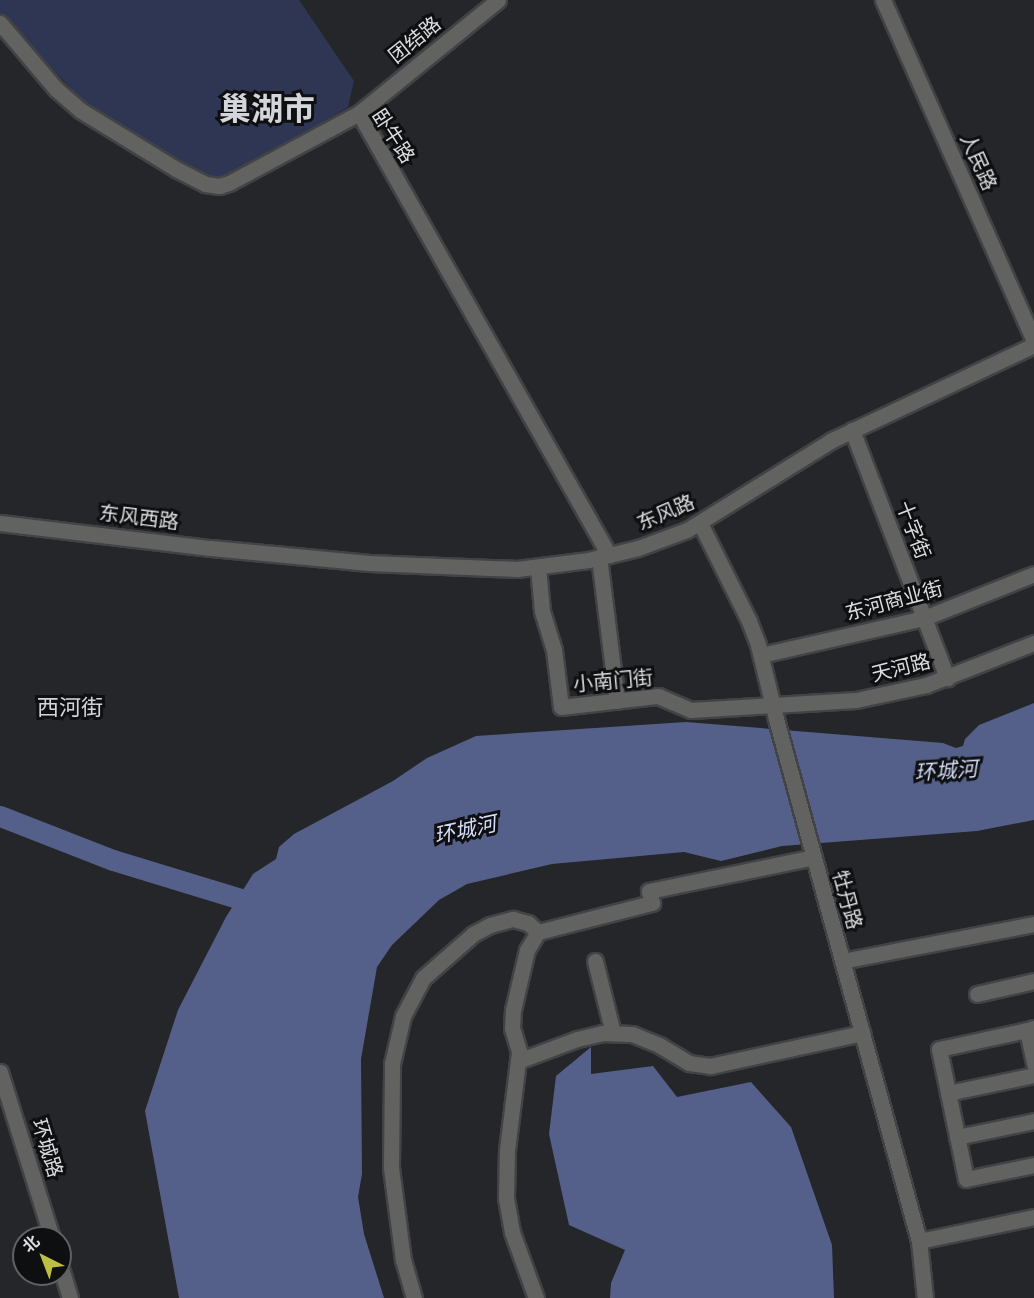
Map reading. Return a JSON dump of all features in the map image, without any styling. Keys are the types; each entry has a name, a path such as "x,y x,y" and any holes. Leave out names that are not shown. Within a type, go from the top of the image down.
{"street":[{"name":"团结路","path":"359,113 498,0"},
{"name":"人民路","path":"884,0 1034,343"},
{"name":"卧牛路","path":"0,22 56,88 80,110 176,169 210,185 219,186 235,180 359,113 604,556"},
{"name":"东风路","path":"273,554 444,567 538,567 604,556 661,540 700,523 790,465 852,430 1034,343"},
{"name":"十字街","path":"852,430 947,678"},
{"name":"东风西路","path":"0,523 273,554"},
{"name":"牡丹路","path":"700,523 749,621 761,654 813,857 919,1241 925,1298"},
{"path":"604,556 617,701"},
{"name":"小南门街","path":"538,567 542,611 554,650 561,707 662,696 692,710 772,704"},
{"name":"东河商业街","path":"761,654 924,618 1034,574"},
{"name":"天河路","path":"772,704 856,700 912,689 947,678 1034,643"},
{"path":"536,1298 512,1232 506,1197 507,1150 519,1051 512,1028 513,1010 527,950 538,932 652,903 649,891 813,857"},
{"path":"414,1298 403,1260 391,1167 392,1065 403,1016 423,978 473,934 490,925 513,919 528,923 538,932"},
{"path":"842,961 1034,924"},
{"path":"595,961 613,1033"},
{"path":"977,994 1034,981"},
{"path":"1034,1064 1030,1029 939,1049 966,1179 1034,1165"},
{"path":"518,1061 577,1039 613,1033 642,1037 689,1063 710,1066 862,1033"},
{"name":"环城路","path":"0,1072 48,1226"},
{"path":"948,1093 1034,1075"},
{"path":"957,1137 1034,1121"},
{"path":"919,1241 1034,1217"}],"shaded area":[{"path":"0,0 299,0 354,81 348,107 240,172 224,177 210,176 84,102 0,14"}],"water":[{"name":"环城河","path":"1034,703 1034,820 977,831 782,846 721,861 684,852 552,864 467,884 439,900 392,945 377,967 361,1059 362,1174 358,1197 364,1234 384,1298 179,1298 145,1111 178,1010 226,917 253,874 276,859 279,847 294,834 393,781 427,758 476,736 686,722 943,743 956,748 963,746 965,739 979,725"},
{"path":"591,1047 591,1074 653,1066 677,1097 751,1082 791,1127 832,1245 834,1298 610,1298 611,1283 625,1250 569,1225 549,1134 556,1076"}],"waterway":[{"path":"0,816 113,860 263,906"}],"district":[{"name":"巢湖市","path":"267,109"},
{"name":"西河街","path":"70,708"}]}
